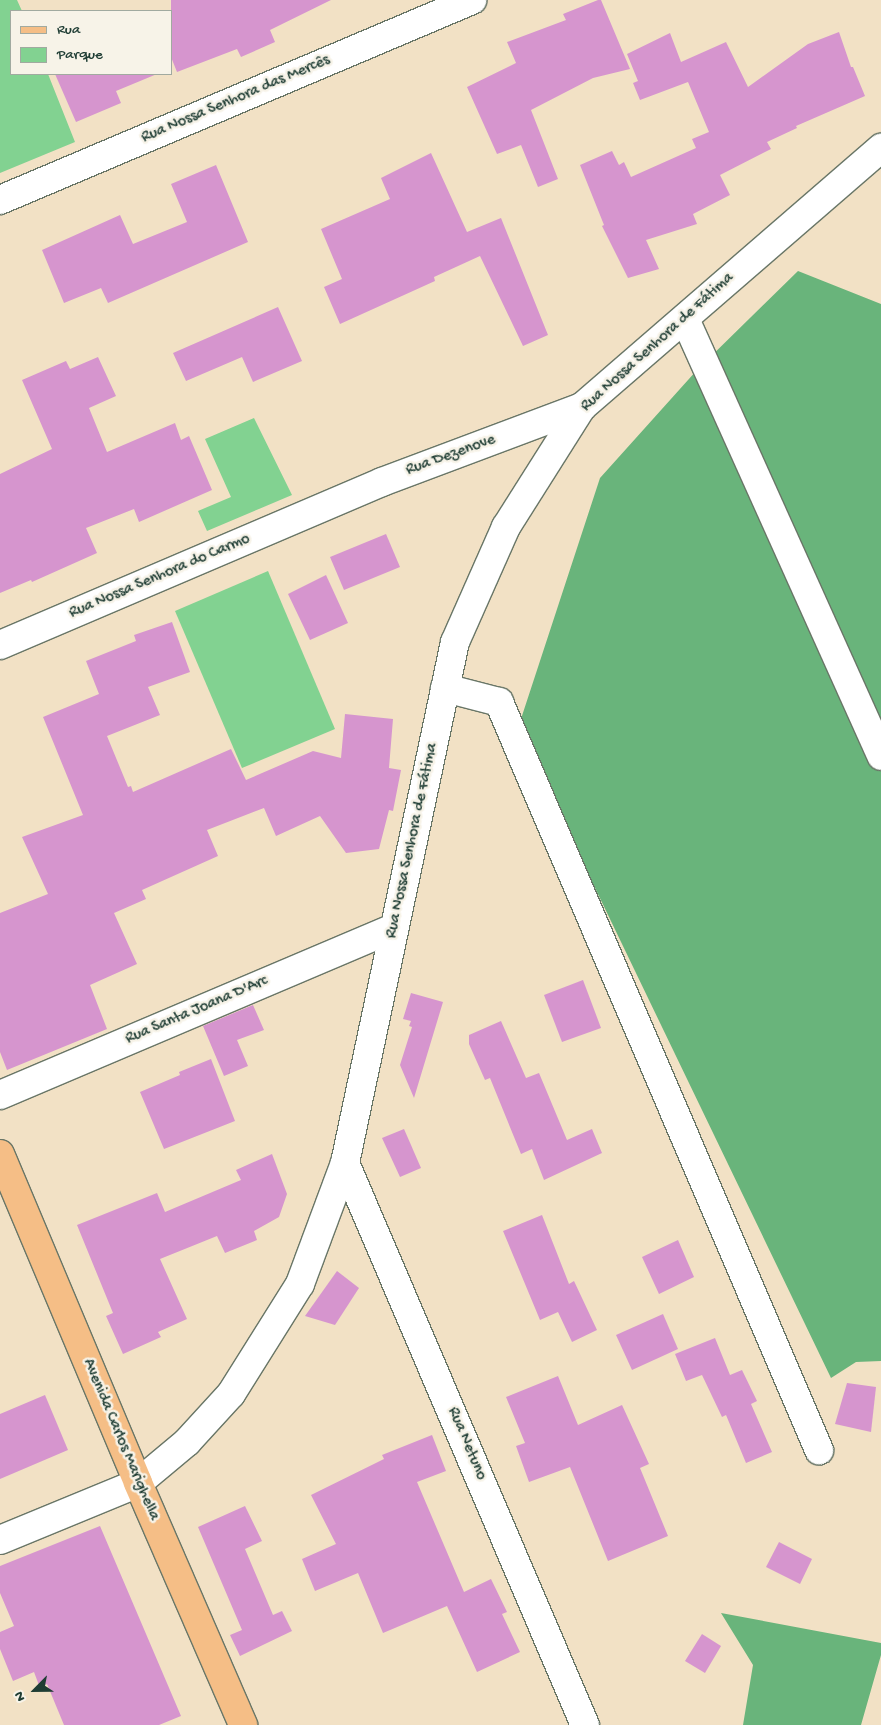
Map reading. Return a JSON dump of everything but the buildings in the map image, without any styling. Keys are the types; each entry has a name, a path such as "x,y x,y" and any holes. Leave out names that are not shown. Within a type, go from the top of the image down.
{"main road":[{"name":"Avenida Carlos Marighella","path":"0,1154 138,1483 243,1725"}],"street":[{"name":"Rua Nossa Senhora das Mercês","path":"0,200 472,0"},
{"name":"Rua Nossa Senhora de Fátima","path":"0,1540 138,1483 187,1442 230,1394 300,1284 345,1163 455,642 506,527 582,407 881,148"},
{"path":"684,319 881,756"},
{"name":"Rua Dezenove","path":"321,509 382,482 582,407"},
{"name":"Rua Nossa Senhora do Carmo","path":"0,645 321,509"},
{"path":"445,688 500,702 819,1450"},
{"name":"Rua Santa Joana D'Arc","path":"0,1094 394,928"},
{"name":"Rua Netuno","path":"345,1163 585,1725"}],"green space":[{"path":"0,0 17,0 22,10 10,10 10,75 48,75 75,142 0,173"},
{"path":"798,271 881,304 881,1361 856,1362 831,1378 518,728 600,478 697,370"},
{"path":"254,418 292,495 207,531 198,511 231,497 205,439"},
{"path":"268,571 335,729 242,768 175,611"},
{"path":"721,1613 881,1643 881,1655 861,1725 743,1725 753,1665"}]}
